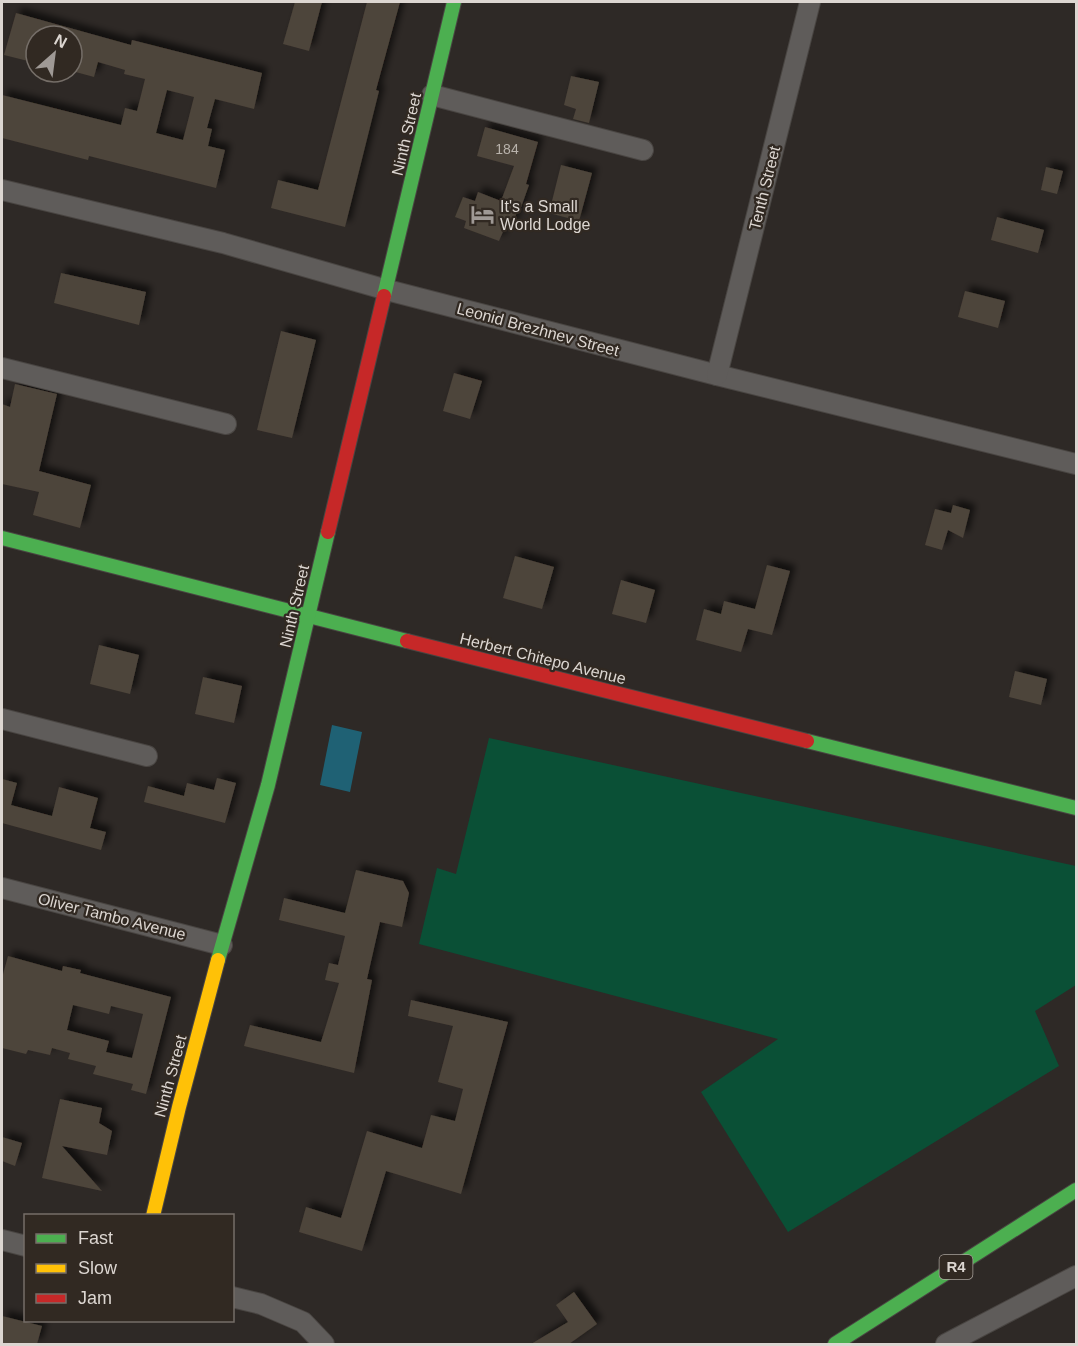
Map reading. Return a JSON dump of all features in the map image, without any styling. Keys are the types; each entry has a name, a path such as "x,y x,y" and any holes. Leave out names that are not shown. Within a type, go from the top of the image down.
{"main road":[{"name":"Ninth Street","path":"153,1214 222,945 268,785 454,2"},
{"name":"Herbert Chitepo Avenue","path":"2,538 1077,808"},
{"name":"R4","path":"835,1344 1077,1190"}],"street":[{"name":"Tenth Street","path":"717,375 810,2"},
{"path":"432,95 643,150"},
{"name":"Leonid Brezhnev Street","path":"2,190 223,243 387,290 1077,464"},
{"path":"2,368 226,424"},
{"path":"2,719 147,756"},
{"name":"Oliver Tambo Avenue","path":"2,888 222,945"},
{"path":"2,1240 24,1246"},
{"path":"946,1344 1077,1276"},
{"path":"234,1297 261,1304 303,1322 324,1344"}],"green space":[{"path":"489,738 1076,866 1076,985 1035,1011 1059,1066 788,1232 701,1092 778,1039 419,944 437,868 456,874"}],"water":[{"path":"332,725 362,732 350,792 320,785"}],"building":[{"path":"295,2 322,2 309,51 283,44"},
{"path":"367,2 400,2 376,90 379,91 345,227 271,208 278,180 318,190"},
{"path":"16,13 56,24 24,24 24,60 4,55"},
{"path":"84,32 131,45 132,40 262,73 254,109 215,99 207,128 212,129 208,146 225,150 216,188 89,156 88,160 2,138 2,95 121,125 125,108 137,111 145,79 124,74 125,70 98,62 94,77 84,74","holes":["167,90 194,97 183,140 156,133"]},
{"path":"571,76 599,82 589,123 573,119 576,109 564,105"},
{"path":"485,127 538,142 526,184 529,185 519,213 517,212 510,230 505,227 499,241 464,228 466,221 455,217 463,197 475,201 478,192 501,201 514,166 477,156"},
{"path":"561,165 592,173 579,221 549,213"},
{"path":"1046,167 1063,171 1057,194 1041,190"},
{"path":"997,217 1044,230 1038,253 991,240"},
{"path":"61,273 146,292 139,325 54,303"},
{"path":"965,291 1005,301 998,328 958,317"},
{"path":"281,331 316,340 292,438 257,430"},
{"path":"454,373 482,381 470,419 443,411"},
{"path":"15,384 57,394 39,471 91,485 80,528 33,515 39,492 2,484 2,404 10,407"},
{"path":"953,505 970,510 963,538 948,530 942,550 925,545 935,509 951,513"},
{"path":"515,556 554,567 542,609 503,598"},
{"path":"767,565 790,571 772,635 748,629 741,652 696,640 704,609 721,614 724,601 755,609"},
{"path":"621,580 655,590 646,623 612,614"},
{"path":"99,645 139,655 130,694 90,684"},
{"path":"1015,671 1047,679 1041,705 1009,697"},
{"path":"203,677 242,686 234,723 195,714"},
{"path":"217,778 236,783 225,823 144,802 148,786 184,796 187,783 214,790"},
{"path":"2,779 17,783 11,805 52,816 59,787 98,798 90,828 106,832 101,850 2,823"},
{"path":"356,870 403,881 409,893 402,927 380,922 367,979 372,980 354,1073 244,1046 250,1025 321,1042 339,983 325,980 329,963 338,965 345,936 279,920 284,898 345,913"},
{"path":"8,956 62,971 63,966 81,970 80,973 171,997 146,1094 131,1090 133,1084 93,1074 96,1066 68,1059 70,1053 52,1048 50,1055 28,1050 26,1054 2,1048 2,978","holes":["73,1005 109,1014 111,1006 143,1014 132,1058 106,1052 109,1041 67,1030"]},
{"path":"411,1000 508,1022 461,1194 386,1171 362,1251 299,1232 306,1207 341,1218 367,1131 422,1148 431,1115 455,1121 463,1089 438,1082 453,1026 408,1016"},
{"path":"60,1099 102,1108 99,1123 112,1131 107,1155 62,1146 102,1191 42,1178"},
{"path":"2,1137 22,1143 15,1166 2,1161"},
{"path":"574,1292 597,1324 569,1344 531,1344 568,1322 556,1305"},
{"path":"2,1316 42,1326 37,1344 2,1344"}],"traffic: fast":[{"path":"384,296 454,2"},
{"path":"218,960 268,785 328,532"},
{"path":"2,538 407,641"},
{"path":"807,741 1076,808"},
{"path":"835,1344 1076,1190"}],"traffic: slow":[{"path":"153,1214 218,960"}],"traffic: jam":[{"path":"328,532 384,296"},
{"path":"407,641 807,741"}],"place":[{"name":"It's a Small World Lodge","path":"482,215"}]}
